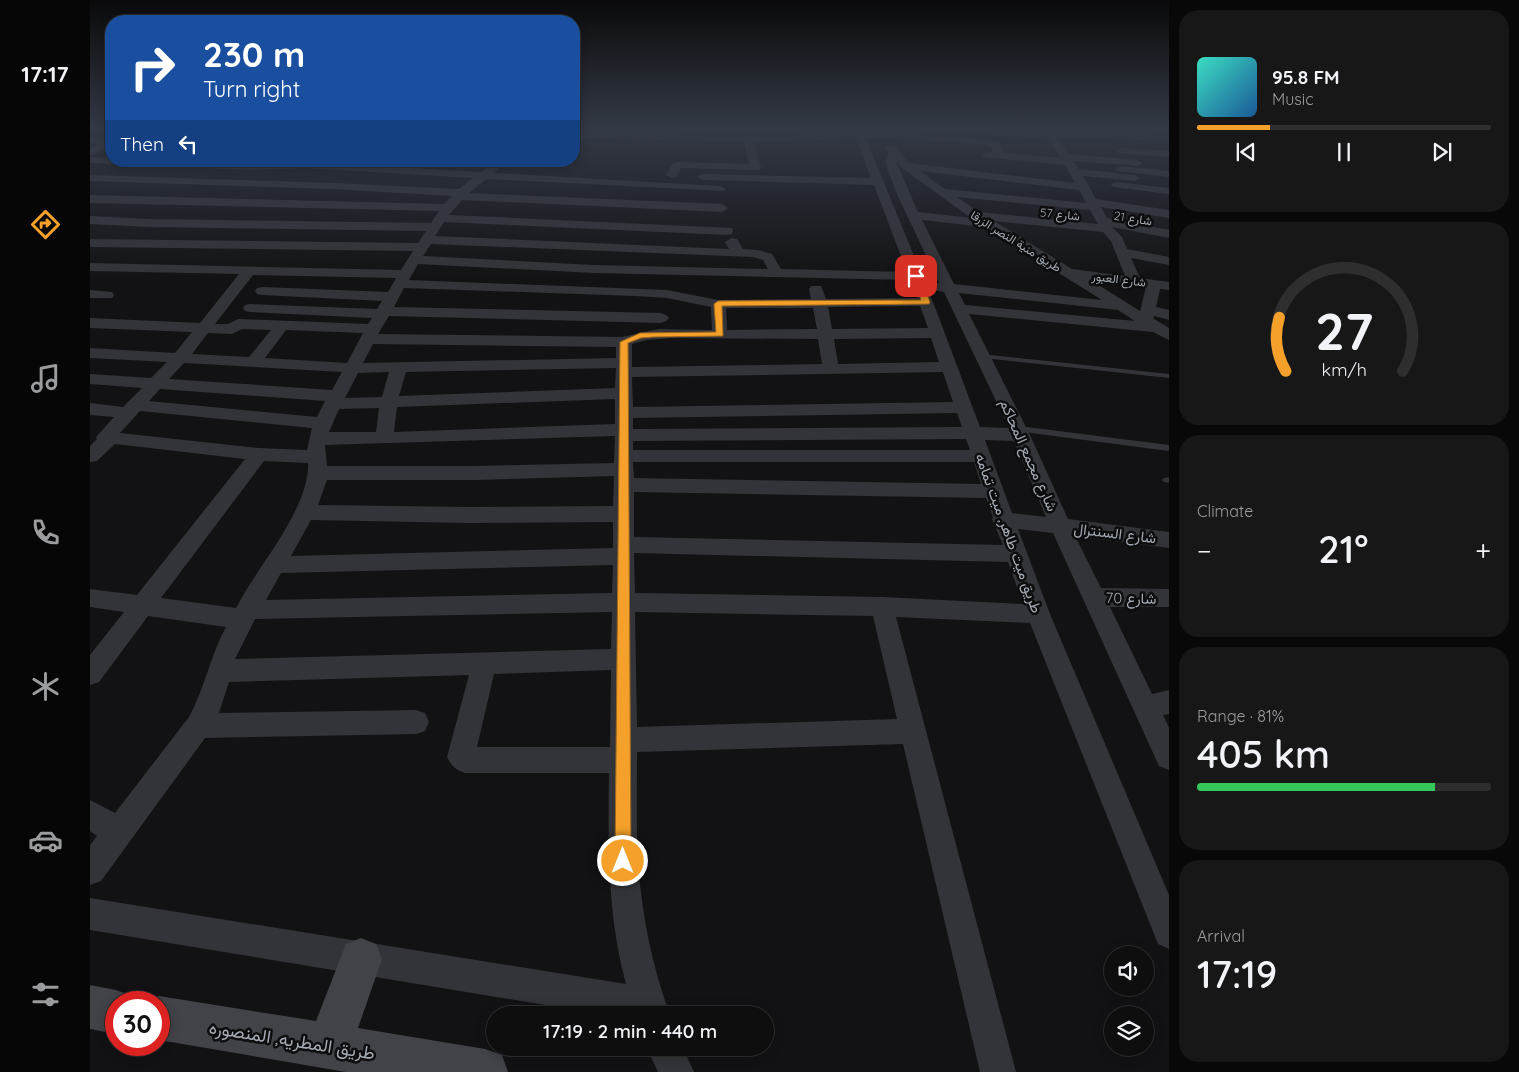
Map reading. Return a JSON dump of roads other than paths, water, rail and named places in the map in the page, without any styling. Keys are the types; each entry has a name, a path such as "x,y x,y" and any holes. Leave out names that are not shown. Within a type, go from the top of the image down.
{"main road":[{"path":"329,1046 361,959"},
{"path":"90,1008 105,1010"},
{"name":"طريق المطريه, المنصوره","path":"170,1020 485,1072"}],"street":[{"path":"115,179 213,183 421,253 661,318"},
{"path":"350,179 421,253 624,416 981,456"},
{"path":"90,870 198,726 209,706 229,644 305,512 316,485 319,448 334,400 352,368 421,253 489,179"},
{"path":"682,179 721,194"},
{"path":"250,308 571,202 721,194 850,179"},
{"name":"طريق ميت طاهر, ميت تمامه","path":"877,179 937,333 1002,519 1038,614 1169,933"},
{"name":"شارع مجمع المحاكم","path":"897,179 913,216 961,309 1020,432 1093,597 1157,705 1169,756"},
{"name":"طريق منية النصر الزرقا","path":"923,179 987,223 1123,306 1160,292"},
{"path":"968,179 969,185"},
{"path":"1060,179 1169,191"},
{"path":"1079,181 1169,214"},
{"path":"1078,216 1079,181"},
{"path":"1078,216 1079,181"},
{"path":"1079,181 1169,234"},
{"path":"1079,181 1125,258 1134,280"},
{"path":"1079,181 1160,292 1169,315"},
{"path":"926,182 969,185 1079,181 1169,202"},
{"name":"شارع 21","path":"1079,181 1169,223"},
{"path":"187,203 213,183"},
{"path":"90,189 126,190"},
{"path":"941,192 1016,205"},
{"path":"92,268 276,272 421,253 721,194"},
{"path":"721,194 727,231 738,253"},
{"path":"90,199 187,203 421,253 636,292 667,294 718,304 820,303 920,288"},
{"path":"561,224 571,202"},
{"name":"شارع 57","path":"959,204 1016,205 1078,216"},
{"path":"975,215 1078,216"},
{"path":"913,216 987,223"},
{"path":"90,220 148,223 421,253 636,270 811,275 920,288 950,289 1123,306"},
{"path":"262,292 421,253 561,224 727,231"},
{"path":"636,292 636,270 644,228"},
{"path":"90,243 421,253 639,250 761,254 773,261 776,274"},
{"path":"92,268 123,244"},
{"path":"254,362 281,326 421,253"},
{"path":"1125,258 1169,300"},
{"path":"249,271 180,358 105,437 259,454 319,448 384,438 624,416 963,407"},
{"path":"90,323 232,329 238,324 276,272"},
{"name":"شارع العبور","path":"1068,273 1134,280 1160,292 1169,286"},
{"path":"811,275 820,303 831,369"},
{"path":"961,309 1066,319 1160,292"},
{"path":"90,294 106,295"},
{"path":"1058,300 1066,319"},
{"path":"718,304 720,335"},
{"path":"238,324 281,326"},
{"path":"650,1006 636,957 627,911 623,861 624,416 640,336 937,333"},
{"path":"90,353 352,368 399,366 624,416 993,491"},
{"path":"384,438 389,402 399,366"},
{"path":"90,409 132,409 319,448 476,473 624,416 831,369 949,367"},
{"path":"90,378 334,400 972,433 1020,432"},
{"path":"90,456 110,438"},
{"path":"90,674 259,454"},
{"path":"305,512 470,515 623,514"},
{"name":"شارع السنترال","path":"1002,519 1169,540"},
{"path":"274,565 624,551 1016,554"},
{"name":"شارع 70","path":"1093,597 1169,598"},
{"path":"90,598 141,606 245,614 624,602 882,607 1038,614"},
{"path":"882,607 998,1072"},
{"path":"219,671 623,659"},
{"path":"484,663 462,751 461,757 465,760 913,731"},
{"path":"198,726 416,722"},
{"path":"90,814 119,833"},
{"path":"90,914 628,1006"},
{"path":"669,1056 676,1072"}],"lane":[{"path":"984,356 1169,376"},
{"path":"1020,432 1169,448"}]}
